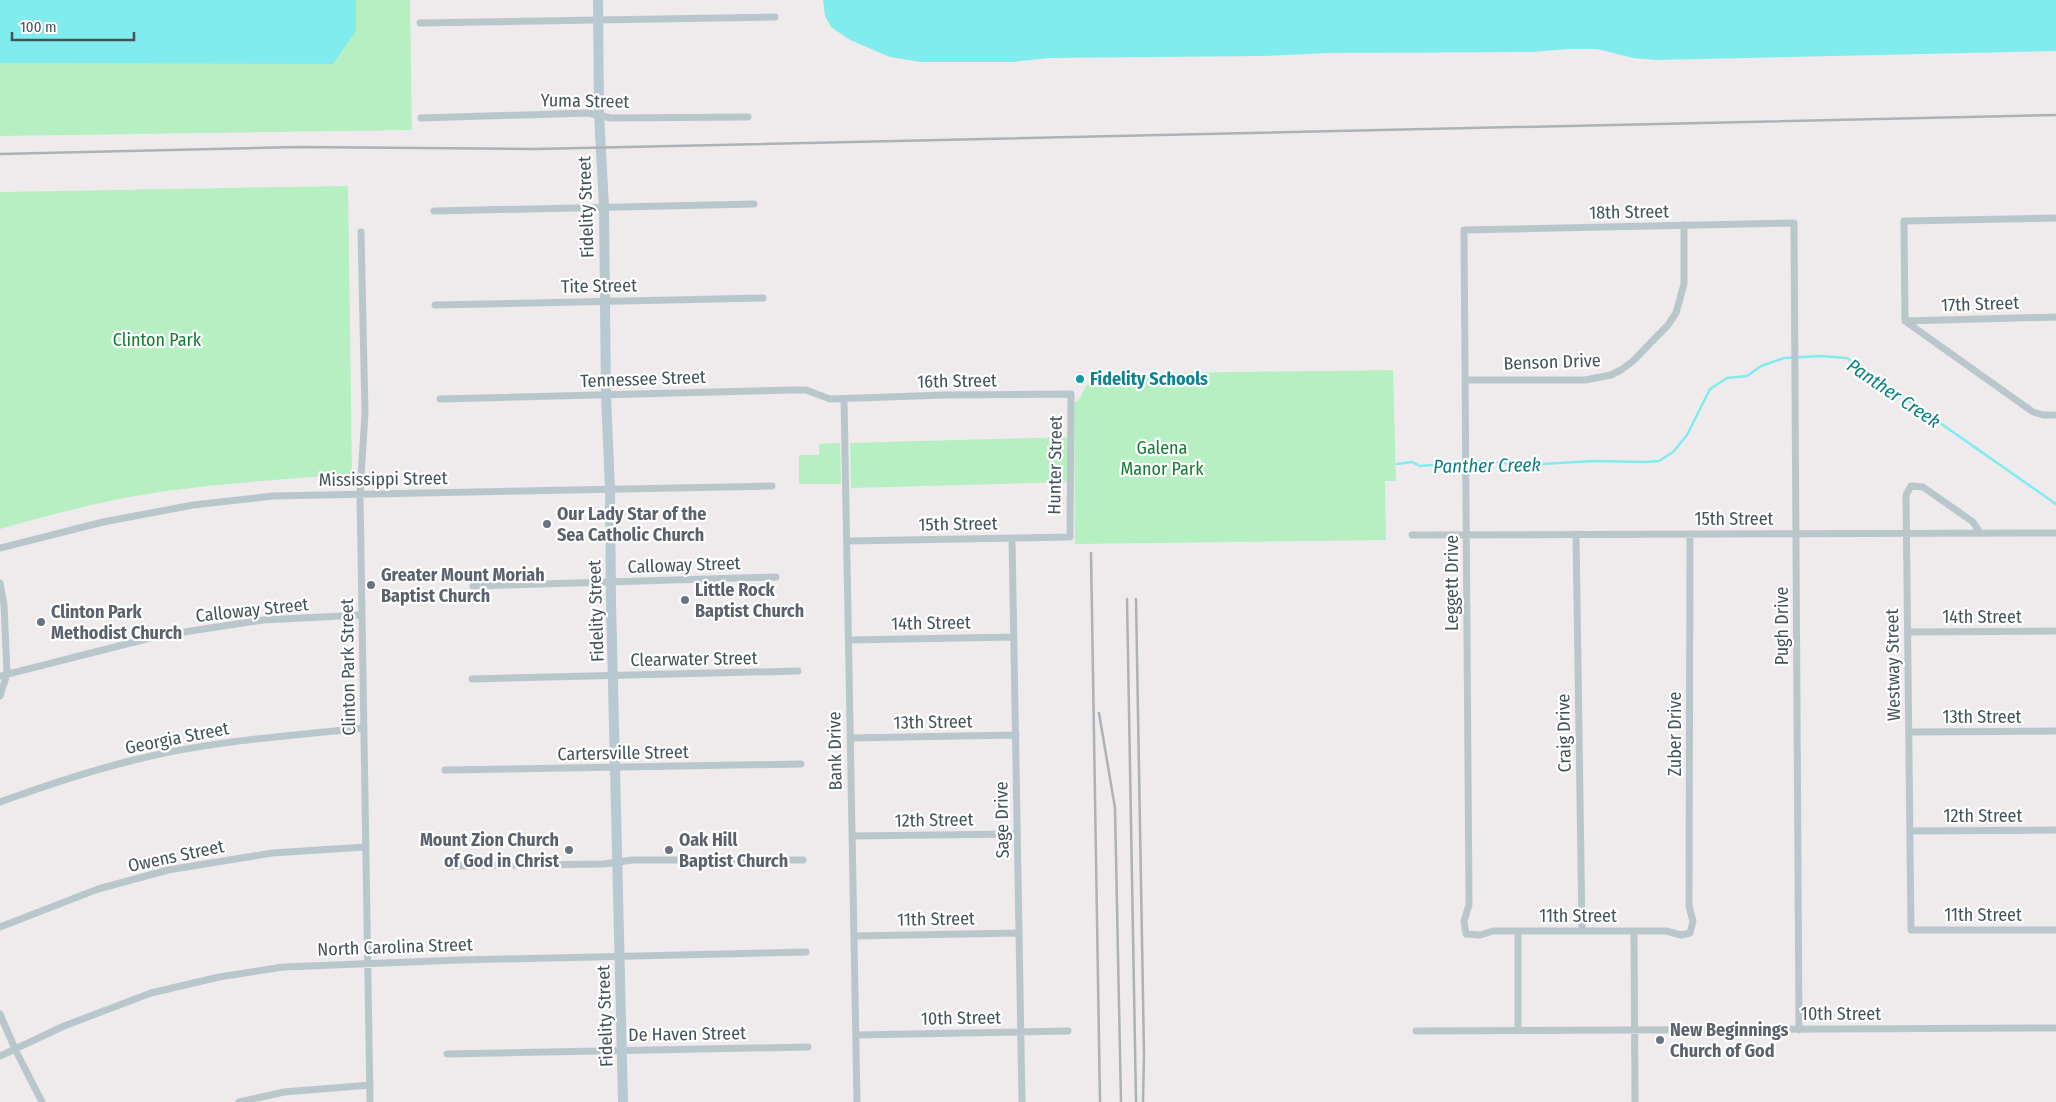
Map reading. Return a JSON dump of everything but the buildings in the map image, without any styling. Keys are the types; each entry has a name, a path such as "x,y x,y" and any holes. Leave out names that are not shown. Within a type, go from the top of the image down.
{"main road":[{"name":"Fidelity Street","path":"598,0 599,114 604,207 606,396 610,489 610,582 614,676 623,1102"}],"street":[{"path":"420,23 774,16"},
{"name":"Yuma Street","path":"421,118 599,114 611,118 748,117"},
{"path":"434,211 754,204"},
{"path":"2056,218 1904,221 1905,321 2033,412 2056,416"},
{"name":"18th Street","path":"1464,230 1794,223"},
{"name":"Pugh Drive","path":"1794,223 1799,1030"},
{"name":"Benson Drive","path":"1465,380 1585,380 1605,377 1621,370 1668,325 1676,313 1684,284 1684,225"},
{"name":"Leggett Drive","path":"1464,230 1469,905 1464,921 1466,934"},
{"name":"Clinton Park Street","path":"361,232 365,413 360,494 370,1102"},
{"name":"Tite Street","path":"435,305 763,298"},
{"name":"17th Street","path":"1905,321 2056,316"},
{"name":"Tennessee Street","path":"440,399 791,390 806,390 830,400 844,399"},
{"name":"16th Street","path":"844,399 945,395 1071,394"},
{"name":"Hunter Street","path":"1070,537 1071,394"},
{"name":"Bank Drive","path":"844,399 857,1102"},
{"name":"Mississippi Street","path":"0,548 103,522 193,505 273,496 772,486"},
{"name":"Westway Street","path":"1910,930 1906,495 1912,486 1922,487 1973,522 1980,533"},
{"name":"15th Street","path":"1412,534 2056,533"},
{"name":"Craig Drive","path":"1576,534 1582,931"},
{"name":"Zuber Drive","path":"1690,534 1689,906 1693,921 1690,933"},
{"name":"15th Street","path":"847,541 1070,537"},
{"name":"Sage Drive","path":"1012,538 1022,1102"},
{"name":"Calloway Street","path":"473,586 776,578"},
{"path":"0,583 4,605 4,675 0,696"},
{"name":"Calloway Street","path":"4,675 158,636 263,620 362,615"},
{"name":"14th Street","path":"1908,632 2056,631"},
{"name":"14th Street","path":"849,640 1014,637"},
{"name":"Clearwater Street","path":"472,679 798,671"},
{"name":"Georgia Street","path":"0,802 51,783 136,760 206,746 279,736 364,728"},
{"name":"13th Street","path":"1909,732 2056,731"},
{"name":"13th Street","path":"850,738 1016,735"},
{"name":"Cartersville Street","path":"445,770 615,769 801,764"},
{"name":"12th Street","path":"1910,831 2056,830"},
{"name":"12th Street","path":"852,836 1017,834"},
{"name":"Owens Street","path":"0,927 98,890 168,870 272,853 366,847"},
{"path":"449,866 604,864 632,860 803,860"},
{"path":"1634,930 1635,1102"},
{"name":"11th Street","path":"1466,934 1480,935 1493,931 1634,930 1666,930 1681,935 1690,933"},
{"name":"11th Street","path":"1910,930 2056,930"},
{"path":"1518,931 1518,1031"},
{"name":"11th Street","path":"854,936 1019,933"},
{"name":"North Carolina Street","path":"0,1056 64,1026 151,993 219,977 283,967 368,963 806,952"},
{"path":"0,1014 14,1048 42,1102"},
{"name":"10th Street","path":"1416,1031 2056,1028"},
{"name":"10th Street","path":"856,1035 1068,1031"},
{"name":"De Haven Street","path":"447,1054 808,1047"},
{"path":"240,1102 284,1092 370,1085"}],"green space":[{"path":"0,0 410,0 412,130 0,136"},
{"name":"Clinton Park","path":"348,186 352,474 159,492 79,508 0,529 0,192"},
{"name":"Galena Manor Park","path":"1393,370 1396,481 1385,481 1386,540 1075,544 1074,402 1078,401 1093,374"},
{"path":"1067,437 1068,482 851,488 850,443"},
{"path":"840,443 841,484 799,484 799,455 819,455 819,444"}],"water":[{"path":"0,0 356,0 356,31 333,64 0,63"},
{"path":"823,0 2056,0 2056,51 1657,60 1633,58 1597,49 1569,49 1532,52 1328,53 1264,56 1051,58 1012,62 920,62 890,57 850,40 831,27 825,16"}],"waterway":[{"name":"Panther Creek","path":"1397,464 1412,462 1420,466 1483,461 1524,465 1594,461 1659,461 1673,452 1687,435 1710,389 1727,378 1747,376 1761,366 1784,358 1821,356 1847,358 2056,504"}],"railway":[{"path":"0,154 298,147 535,149 2056,115"},
{"path":"1091,553 1100,1102"},
{"path":"1127,599 1136,1102"},
{"path":"1136,599 1144,1054 1143,1102"},
{"path":"1099,713 1115,808 1121,1102"}],"place":[{"name":"Fidelity Schools","path":"1080,379"},
{"name":"Our Lady Star of the Sea Catholic Church","path":"547,524"},
{"name":"Greater Mount Moriah Baptist Church","path":"371,585"},
{"name":"Little Rock Baptist Church","path":"685,600"},
{"name":"Clinton Park Methodist Church","path":"41,622"},
{"name":"Mount Zion Church of God in Christ","path":"569,850"},
{"name":"Oak Hill Baptist Church","path":"669,850"},
{"name":"New Beginnings Church of God","path":"1660,1040"}]}
